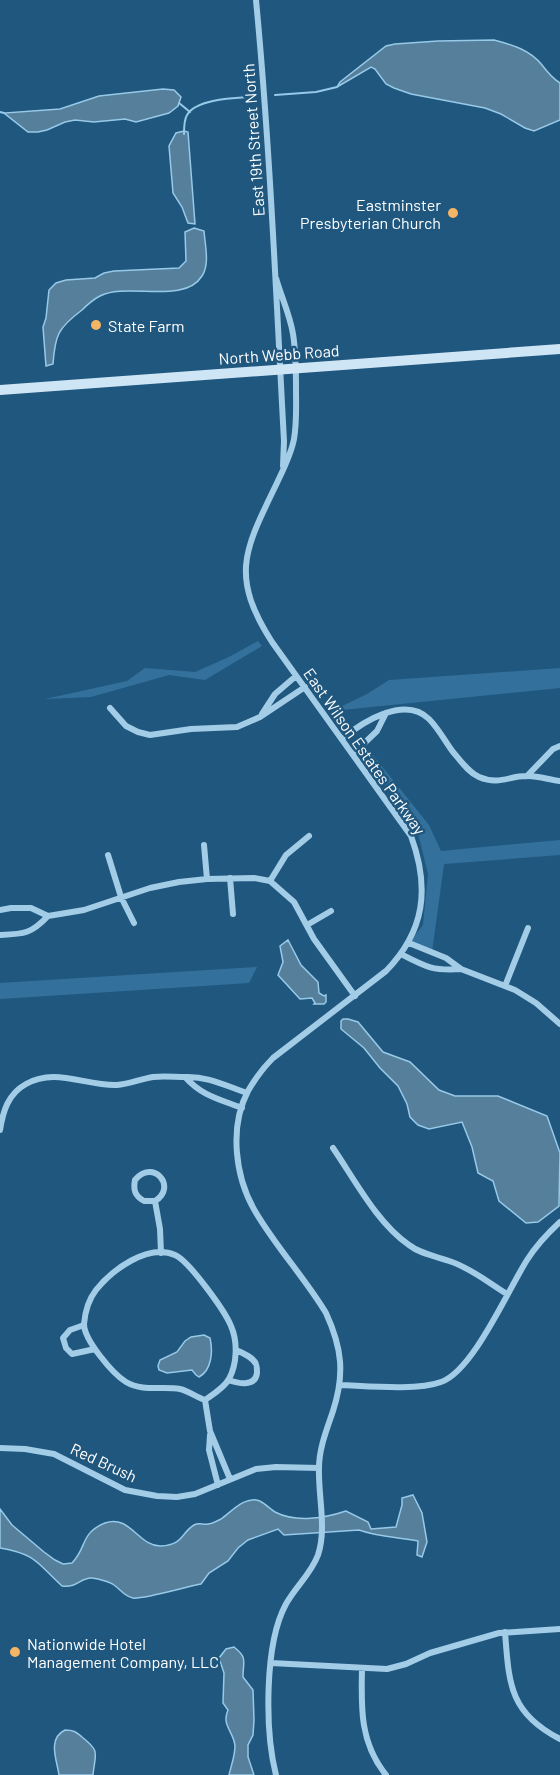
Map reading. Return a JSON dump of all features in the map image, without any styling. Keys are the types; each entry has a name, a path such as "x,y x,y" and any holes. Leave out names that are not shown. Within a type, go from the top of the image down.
{"main road":[{"name":"North Webb Road","path":"0,390 560,349"}],"street":[{"name":"East 19th Street North","path":"256,0 276,278 280,369"},
{"name":"East 19th Street North","path":"276,278 293,333 296,369"},
{"name":"East Wilson Estates Parkway","path":"280,369 284,441 283,470"},
{"name":"East Wilson Estates Parkway","path":"276,1775 272,1760 268,1707 271,1664 277,1631 286,1604 312,1569 322,1540 319,1468 324,1434 340,1385 342,1370 339,1349 326,1313 255,1210 246,1191 239,1170 237,1149 242,1108 247,1093 258,1074 273,1058 386,971 401,954 417,925 422,887 419,858 411,836 257,619 249,599 246,582 247,552 252,535 291,453 297,405 296,369"},
{"path":"260,717 275,694 296,676"},
{"path":"110,708 126,726 150,735 191,729 237,727 260,717 305,687"},
{"path":"342,739 375,717 387,712 414,711 428,717 466,768 477,776 490,781 505,781 527,776 560,781"},
{"path":"353,754 377,731 387,712"},
{"path":"527,776 553,749 560,746"},
{"path":"270,881 286,855 309,836"},
{"path":"204,845 207,879"},
{"path":"108,855 121,897 134,923"},
{"path":"230,878 233,914"},
{"path":"0,910 32,908 48,916 84,910 150,888 180,882 230,878 270,881 294,902 314,939 355,996"},
{"path":"307,925 331,911"},
{"path":"0,935 26,933 38,928 48,916"},
{"path":"506,986 528,928"},
{"path":"409,943 446,958 461,969 515,990 536,1003 560,1024"},
{"path":"401,954 429,968 461,969"},
{"path":"0,1130 6,1105 13,1094 35,1079 48,1076 119,1085 154,1077 198,1076 247,1093"},
{"path":"185,1077 195,1088 207,1095 242,1108"},
{"path":"333,1148 394,1234 411,1247 470,1270 507,1294"},
{"path":"143,1173 157,1173 164,1184 163,1194 155,1201 144,1201 136,1195 135,1180 143,1173"},
{"path":"155,1201 161,1253"},
{"path":"340,1385 422,1385 441,1382 455,1374 468,1360 528,1259 560,1222"},
{"path":"161,1253 176,1256 185,1262 231,1326 236,1342 233,1366 228,1380 205,1400 182,1389 145,1388 125,1382 105,1364 95,1349 84,1326 87,1307 95,1291 136,1257 161,1253"},
{"path":"84,1326 70,1330 63,1338 66,1348 72,1354 95,1349"},
{"path":"228,1380 237,1383 250,1382 258,1373 256,1363 249,1356 236,1350"},
{"path":"205,1400 210,1431 230,1479"},
{"path":"210,1431 208,1450 218,1485"},
{"name":"Red Brush","path":"0,1448 54,1454 125,1490 140,1494 177,1497 195,1494 256,1469 319,1468"},
{"path":"271,1664 362,1669 387,1668 406,1664 430,1653 477,1638 505,1632 560,1629"},
{"path":"505,1632 510,1683 515,1696 525,1712 535,1722 560,1739"},
{"path":"362,1669 361,1712 365,1731 372,1752 386,1775"}],"shaded area":[{"path":"494,40 527,52 560,83 560,120 534,131 485,108 411,94 394,88 386,84 371,67 337,87 340,82 386,46 438,41"},
{"path":"163,89 174,90 181,97 178,106 169,113 136,122 125,119 94,122 75,120 47,130 28,132 4,113 60,109 99,96"},
{"path":"188,132 195,224 188,223 173,193 169,146 176,133"},
{"path":"194,228 204,231 206,260 202,276 194,285 169,291 111,292 98,297 63,327 55,346 53,364 46,366 43,327 49,290 56,283 95,278 114,271 179,268 186,261 185,232"},
{"path":"258,641 262,646 205,680 169,675 91,697 45,699 127,681 145,668 195,672"},
{"path":"560,668 560,688 332,711 389,680"},
{"path":"364,744 429,825 441,851 560,840 560,855 444,864 432,952 409,943 423,925 428,874 418,833 362,754"},
{"path":"288,940 301,965 318,982 319,993 326,995 324,1004 314,1004 312,998 300,999 278,975 283,962 280,946"},
{"path":"257,967 249,983 0,999 0,983"},
{"path":"343,1019 358,1022 383,1052 410,1062 439,1090 455,1096 498,1096 547,1116 560,1153 559,1206 538,1222 526,1223 499,1201 493,1181 478,1173 472,1147 462,1122 429,1129 418,1125 410,1117 407,1104 398,1086 364,1048 341,1029"},
{"path":"204,1335 210,1338 211,1349 209,1365 203,1374 199,1377 192,1370 167,1373 159,1370 160,1360 177,1352 191,1337"},
{"path":"413,1495 422,1513 427,1542 422,1557 417,1555 418,1541 381,1536 359,1530 284,1535 278,1529 248,1540 228,1561 209,1573 201,1584 138,1598 128,1596 110,1583 92,1578 62,1586 41,1565 29,1557 0,1548 0,1509 12,1525 44,1552 63,1564 72,1563 91,1531 114,1521 128,1527 146,1542 153,1545 168,1545 178,1541 194,1525 213,1523 243,1503 255,1500 275,1512 292,1517 329,1516 346,1511 368,1522 371,1529 396,1527 402,1498"},
{"path":"234,1647 243,1657 243,1677 253,1690 253,1735 248,1745 248,1757 254,1775 229,1775 235,1746 226,1720 228,1710 223,1703 224,1673 219,1658 226,1649"},
{"path":"65,1730 71,1730 92,1746 95,1753 93,1775 59,1775 54,1750 56,1739"}],"waterway":[{"path":"275,95 316,92 337,87"},
{"path":"184,134 187,115 198,106 216,100 249,97"},
{"path":"179,103 190,112"},
{"path":"0,112 4,113"}],"place":[{"name":"Eastminster Presbyterian Church","path":"453,213"},
{"name":"State Farm","path":"96,325"},
{"name":"Nationwide Hotel Management Company, LLC","path":"15,1652"}]}
